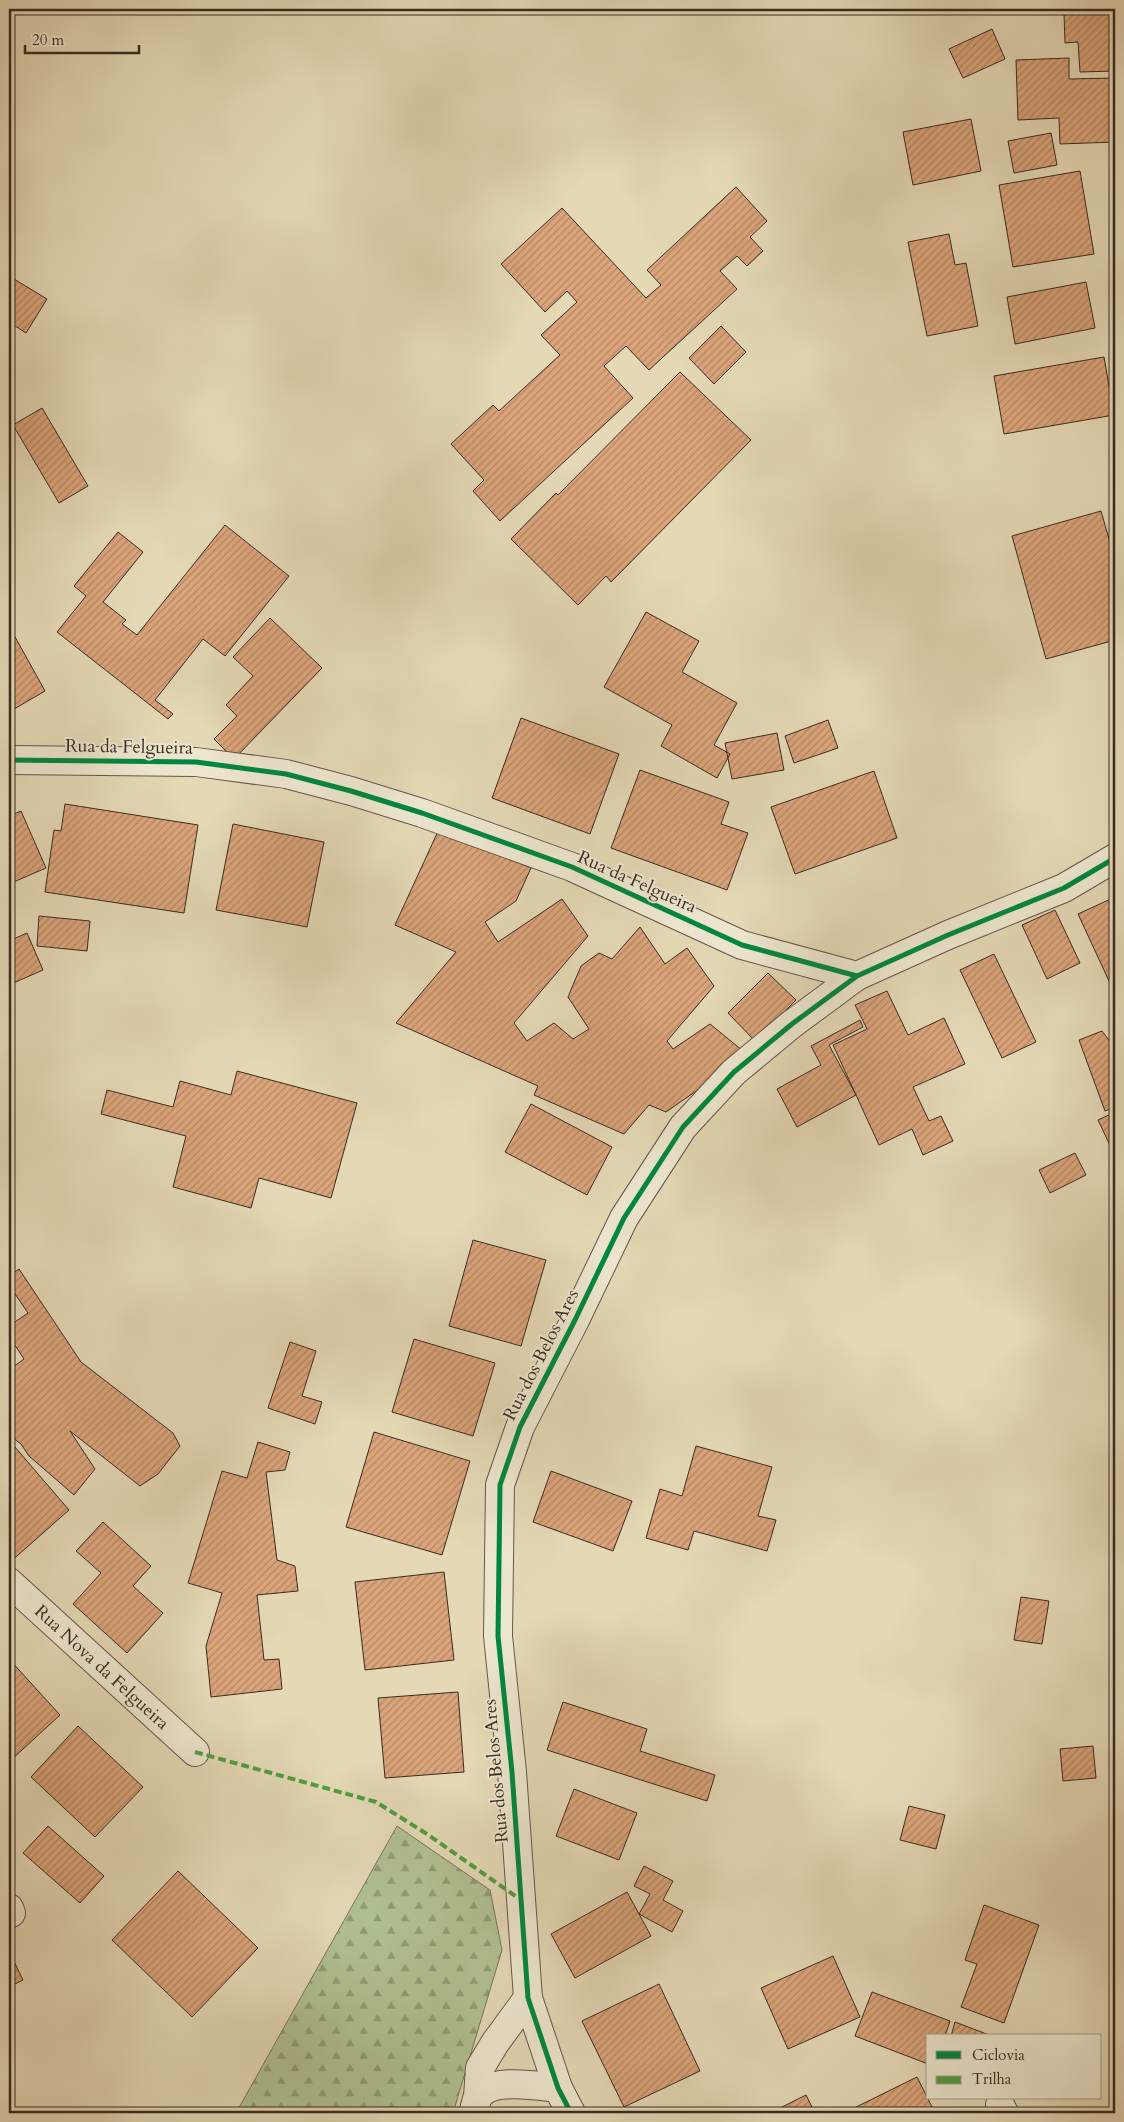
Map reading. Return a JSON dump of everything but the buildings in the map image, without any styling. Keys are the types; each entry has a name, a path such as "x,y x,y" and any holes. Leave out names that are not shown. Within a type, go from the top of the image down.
{"street":[{"name":"Rua da Felgueira","path":"9,760 196,762 286,774 351,791 422,813 572,867 742,945 857,976"},
{"path":"857,976 948,935 1064,888 1115,858"},
{"name":"Rua dos Belos Ares","path":"570,2113 558,2088 528,1998 512,1772 498,1636 500,1485 520,1427 575,1320 624,1218 683,1127 734,1072 792,1024 857,976"},
{"name":"Rua Nova da Felgueira","path":"9,1582 195,1752"},
{"path":"475,2105 480,2068 495,2043 528,1998"},
{"path":"475,2105 495,2085 522,2084 558,2088"}],"green space":[{"path":"397,1826 490,1890 502,1950 453,2113 236,2113"}],"marked path":[{"path":"195,1752 376,1802 427,1834 521,1900"}],"cycle path":[{"path":"9,760 196,762 286,774 351,791 422,813 572,867 742,945 857,976 948,935 1064,888 1115,858"},
{"path":"571,2113 558,2088 528,1998 512,1772 498,1636 500,1485 520,1427 575,1320 624,1218 683,1127 734,1072 792,1024 857,976"}]}
